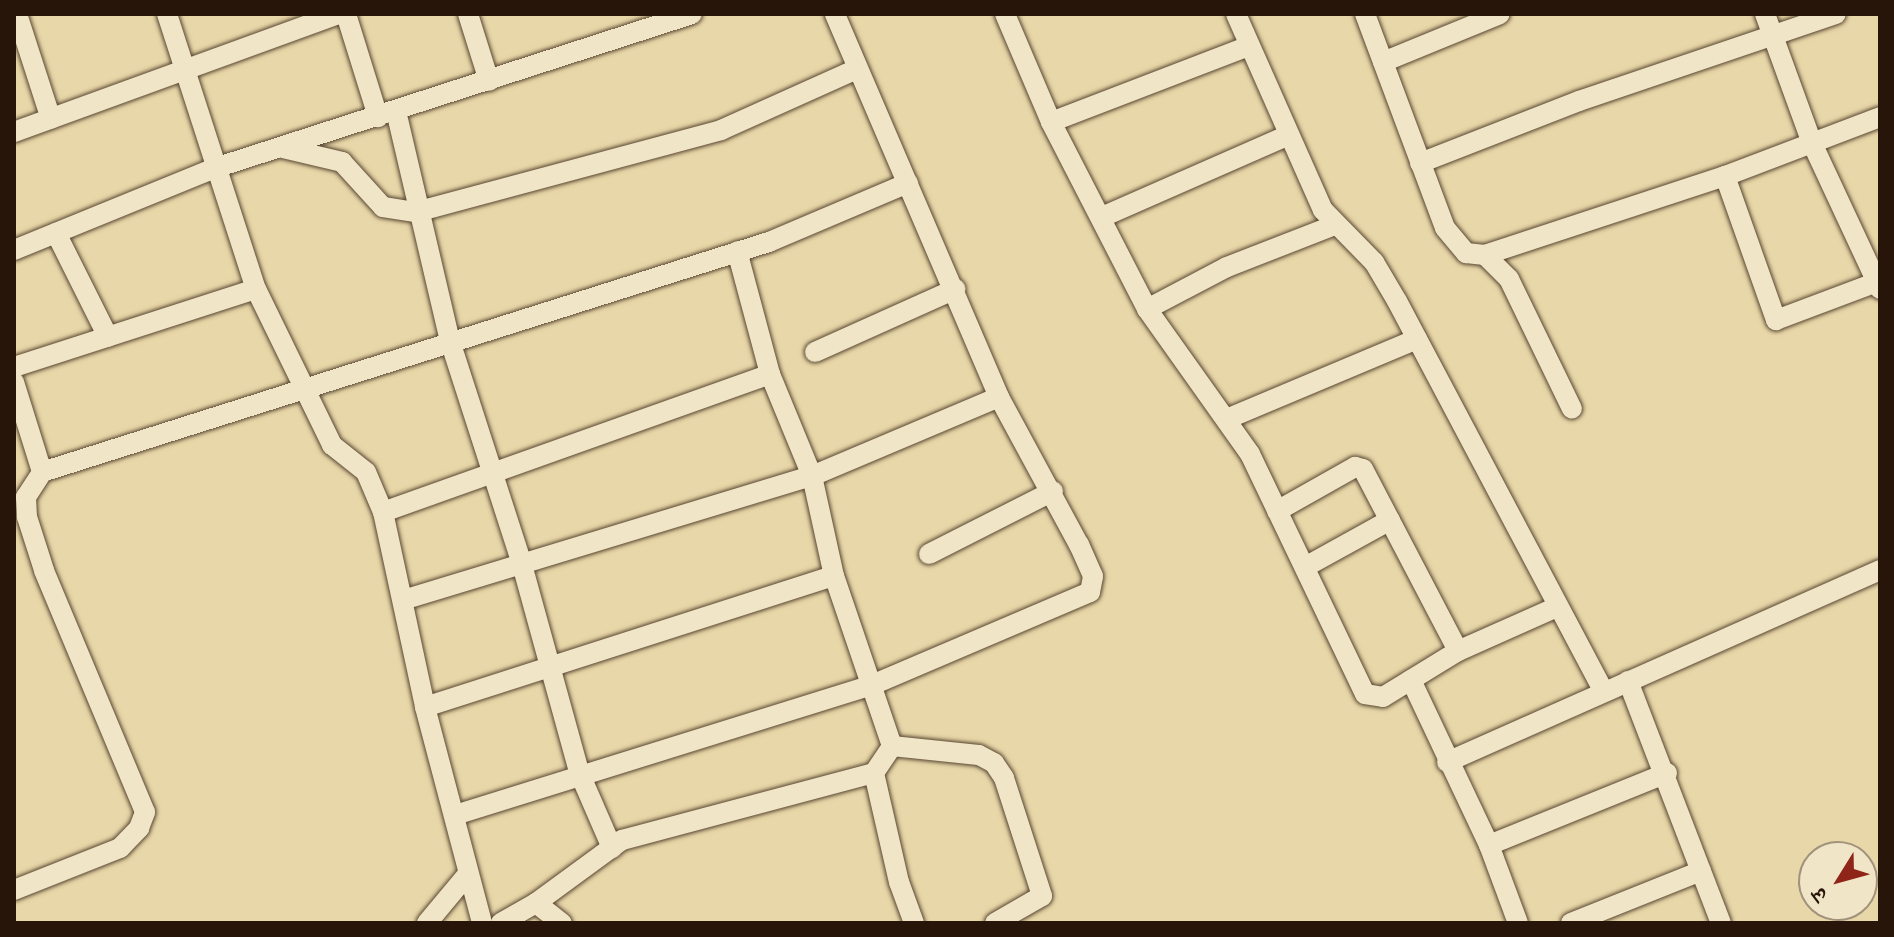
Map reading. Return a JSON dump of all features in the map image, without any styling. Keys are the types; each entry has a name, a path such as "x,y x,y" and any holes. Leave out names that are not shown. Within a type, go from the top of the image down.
{"street":[{"path":"167,14 256,289 308,389 332,445 366,472 383,512 425,707 482,923"},
{"path":"14,132 338,14"},
{"path":"346,14 387,114 450,341 521,561 579,772 612,848"},
{"path":"468,14 489,81"},
{"path":"14,250 215,168 692,14"},
{"path":"455,815 579,772 872,685 1090,592 1093,576 1053,491 999,397 835,14"},
{"path":"1005,14 1051,122 1147,309 1229,418 1365,694 1383,697 1458,651 1557,607"},
{"path":"1236,14 1289,135 1335,225 1374,262 1604,692"},
{"path":"1365,14 1420,163 1454,244 1466,253 1485,255 1725,176 1880,117"},
{"path":"1383,62 1500,14"},
{"path":"1420,163 1768,24 1836,14"},
{"path":"20,17 51,119"},
{"path":"1725,176 1776,320 1878,285 1812,143 1768,24"},
{"path":"1051,122 1249,46"},
{"path":"281,148 342,162 383,207 416,212 721,130 857,69"},
{"path":"1102,217 1289,135"},
{"path":"14,890 120,848 139,828 145,812 44,570 27,517 26,497 42,472 769,242 908,183"},
{"path":"1147,309 1227,267 1335,225"},
{"path":"56,233 108,337"},
{"path":"737,251 770,374 812,476 834,576 892,746"},
{"path":"1485,255 1509,279 1572,409"},
{"path":"14,367 256,289"},
{"path":"815,352 955,289"},
{"path":"1229,418 1417,339"},
{"path":"383,512 493,476 770,374"},
{"path":"14,382 42,472"},
{"path":"403,600 521,561 812,476 999,397"},
{"path":"1277,511 1355,467 1363,469 1458,651"},
{"path":"929,554 1053,491"},
{"path":"1305,567 1390,520"},
{"path":"1447,762 1880,570"},
{"path":"425,707 834,576"},
{"path":"1411,680 1447,762 1489,845 1518,923"},
{"path":"1628,681 1667,773 1721,923"},
{"path":"501,923 536,903 612,848 645,833 874,773 892,746"},
{"path":"892,746 979,755 994,763 1004,778 1042,896 995,923"},
{"path":"874,773 914,923"},
{"path":"1489,845 1667,773"},
{"path":"1571,923 1701,871"},
{"path":"427,923 467,875"},
{"path":"536,903 562,923"}]}
